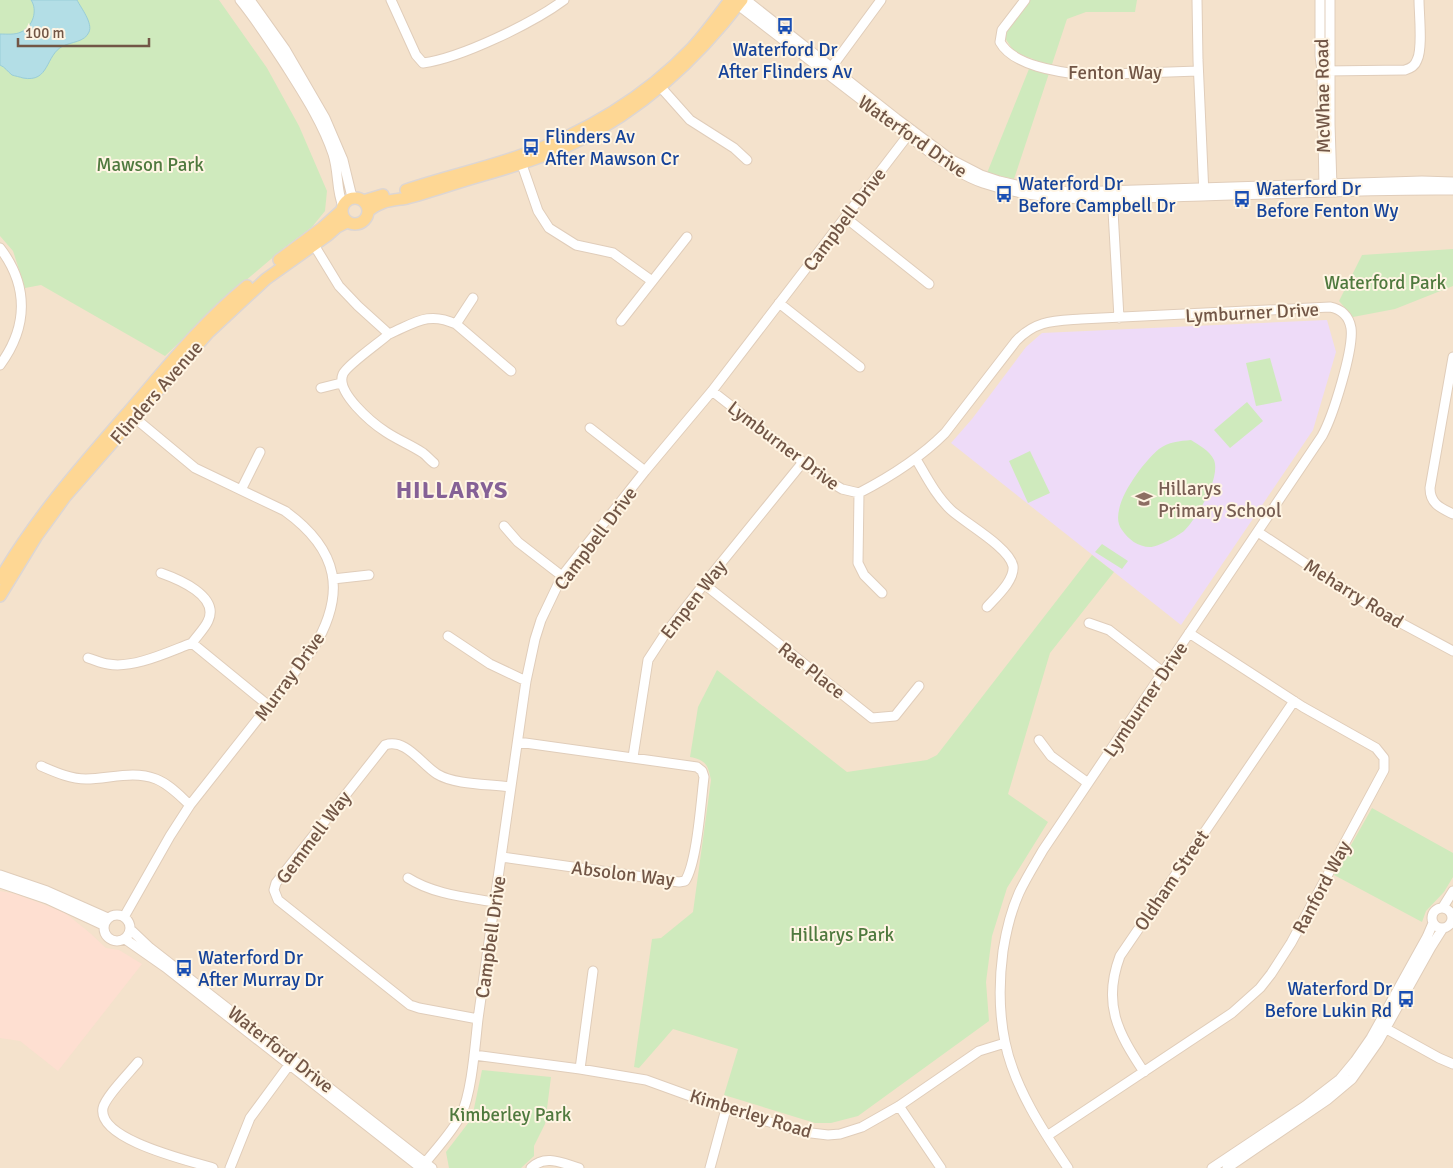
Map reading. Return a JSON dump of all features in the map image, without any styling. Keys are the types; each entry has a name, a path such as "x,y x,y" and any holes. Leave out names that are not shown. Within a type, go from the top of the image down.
{"main road":[{"path":"362,203 366,218 360,223 352,224 347,222 343,217 342,208 348,200 362,203 520,160 604,118 658,84 738,1"},
{"name":"Flinders Avenue","path":"0,596 36,537 65,497 207,323 242,290 311,241 342,208"},
{"name":"Flinders Avenue","path":"311,241 328,236 337,227 347,222"},
{"name":"Flinders Avenue","path":"0,579 49,506 131,415"}],"street":[{"path":"240,0 276,50 314,112 333,153 338,172 339,196 342,208"},
{"path":"250,0 285,49 322,111 344,160 351,193 362,203"},
{"path":"391,0 416,55 423,63 466,50 495,38 552,9 564,0"},
{"path":"829,71 881,0"},
{"name":"Fenton Way","path":"1025,0 1002,30 1000,42 1009,53 1028,63 1058,71 1084,75 1198,71"},
{"path":"1198,0 1198,71 1204,192"},
{"name":"McWhae Road","path":"1320,0 1320,56 1326,71"},
{"name":"McWhae Road","path":"1328,188 1326,71 1330,0"},
{"path":"1326,71 1405,70 1412,67 1420,51 1419,0"},
{"name":"Waterford Drive","path":"738,1 910,133 952,160 981,175 999,181 1054,191 1112,195 1328,188 1422,181 1453,182"},
{"path":"658,84 690,120 701,129 734,148 747,160"},
{"name":"Campbell Drive","path":"425,1166 461,1115 466,1100 474,1055 526,681 541,620 562,576 645,471 712,391 910,133"},
{"path":"520,160 538,211 549,228 576,245 613,253 652,281"},
{"name":"Waterford Drive","path":"1328,188 1453,190"},
{"path":"1112,195 1119,318"},
{"path":"846,218 930,284"},
{"path":"621,321 686,237"},
{"path":"311,241 339,286 389,334"},
{"path":"0,248 8,258 16,278 22,299 22,314 14,343 0,365"},
{"path":"456,324 473,298"},
{"path":"779,304 860,367"},
{"name":"Lymburner Drive","path":"712,391 842,490 859,493 916,459 945,433 1016,341 1040,323 1330,307 1337,308 1346,315 1351,329 1349,350 1332,416 1313,451 1043,850 1019,893 1012,914 1005,938 1000,982 1005,1043 1020,1084 1047,1136 1068,1168"},
{"path":"434,464 419,450 401,442 376,425 351,400 341,383 344,372 389,334 428,318 446,319 456,324 511,371"},
{"path":"1453,357 1430,488 1432,501 1437,506 1453,514"},
{"path":"320,388 341,383"},
{"name":"Murray Drive","path":"124,917 190,805 313,649 328,621 332,607 333,579 330,565 320,545 307,529 285,512 195,468 131,415"},
{"path":"590,428 645,471"},
{"path":"241,490 260,452"},
{"path":"916,459 946,505 997,545 1010,559 1013,566 1012,575 987,607"},
{"name":"Empen Way","path":"633,757 648,660 665,634 704,584 803,462"},
{"path":"859,493 858,563 864,575 882,593"},
{"path":"504,526 518,542 562,576"},
{"name":"Meharry Road","path":"1258,532 1371,607 1452,650"},
{"path":"88,658 109,664 138,662 192,643 208,620 210,608 207,601 188,584 161,574"},
{"path":"333,579 369,575"},
{"name":"Rae Place","path":"704,584 872,718 895,716 919,686"},
{"path":"1089,623 1109,630 1163,672"},
{"name":"Ranford Way","path":"1047,1136 1232,1013 1271,974 1303,921 1384,770 1384,758 1376,748 1294,701 1190,632"},
{"path":"448,636 490,664 526,681"},
{"path":"192,643 269,706"},
{"name":"Oldham Street","path":"1144,1072 1125,1043 1115,1018 1112,997 1116,966 1120,956 1294,701"},
{"path":"1039,740 1051,756 1088,782"},
{"name":"Absolon Way","path":"502,857 678,882 684,881 690,874 704,777 702,771 697,767 518,742"},
{"name":"Gemmell Way","path":"478,1019 410,1005 278,900 274,890 276,883 385,746 391,743 400,744 431,770 448,779 510,787"},
{"path":"41,766 75,778 147,776 168,786 190,805"},
{"path":"0,875 47,891 106,921"},
{"path":"408,878 419,885 438,892 494,902"},
{"path":"0,883 106,921"},
{"path":"1227,1168 1338,1092 1352,1079 1368,1058 1428,937 1433,923 1434,911 1443,907 1453,891"},
{"path":"1212,1168 1340,1079 1382,1027 1431,947 1452,922 1453,915 1450,910 1443,907"},
{"path":"116,915 124,917 128,920 130,933 125,939 117,942 110,940 105,935 106,921 116,915"},
{"path":"1433,923 1438,927 1448,928"},
{"name":"Waterford Drive","path":"130,929 149,947 292,1062 425,1166"},
{"name":"Waterford Drive","path":"125,939 292,1062"},
{"path":"580,1069 593,971"},
{"path":"1382,1027 1453,1064"},
{"name":"Kimberley Road","path":"474,1055 646,1080 726,1109 803,1132 828,1134 854,1131 899,1106 979,1051 1005,1043"},
{"path":"138,1062 106,1101 103,1111 104,1119 135,1143 213,1168"},
{"path":"230,1168 250,1118 292,1062"},
{"path":"899,1106 941,1168"},
{"path":"710,1168 726,1109"},
{"path":"531,1168 540,1161 549,1160 579,1168"}],"shaded area":[{"path":"0,0 1453,0 1453,1168 0,1168"},
{"name":"Hillarys Primary School","path":"1327,320 1336,352 1313,430 1181,625 951,443 972,419 1026,347 1042,333"},
{"path":"0,891 16,894 64,912 106,948 119,950 142,964 58,1071 20,1041 0,1038"}],"green space":[{"name":"Mawson Park","path":"0,0 219,0 267,68 299,126 327,191 325,211 312,227 232,292 165,356 41,285 25,288 13,251 0,236"},
{"path":"1027,0 1137,0 1135,12 1086,12 1067,19 1014,179 987,173 1033,59 1015,53 1005,38 1007,21"},
{"name":"Waterford Park","path":"1453,249 1453,286 1395,309 1353,317 1339,301 1362,255"},
{"path":"1270,358 1282,401 1256,406 1246,363"},
{"path":"1247,402 1263,421 1230,448 1214,430"},
{"path":"1191,440 1207,451 1214,460 1214,477 1201,508 1184,531 1168,541 1154,547 1137,544 1124,533 1118,521 1122,499 1128,487 1144,464 1159,449 1170,443"},
{"path":"1030,451 1050,493 1028,503 1009,461"},
{"path":"1102,544 1128,561 1122,569 1095,552"},
{"name":"Hillarys Park","path":"1092,555 1114,572 1050,653 1008,794 1048,822 1007,888 992,936 986,982 989,1021 858,1116 831,1123 815,1123 724,1095 738,1049 673,1029 639,1068 634,1067 652,939 661,938 693,912 711,780 709,770 705,764 700,760 690,757 698,707 717,670 847,772 927,760 937,755"},
{"path":"1372,808 1453,853 1453,877 1444,892 1426,911 1422,922 1334,875"},
{"name":"Kimberley Park","path":"482,1070 551,1077 545,1124 534,1146 534,1156 521,1168 449,1168 446,1152 472,1118"}],"water":[{"path":"31,0 77,0 88,20 90,28 84,38 57,50 43,72 38,76 23,78 12,75 0,65 0,34 19,33 29,26 34,13"}],"place":[{"name":"Waterford Dr After Flinders Av","path":"785,26"},
{"name":"Flinders Av After Mawson Cr","path":"531,147"},
{"name":"Waterford Dr Before Campbell Dr","path":"1004,194"},
{"name":"Waterford Dr Before Fenton Wy","path":"1242,199"},
{"name":"Hillarys Primary School","path":"1144,499"},
{"name":"Waterford Dr After Murray Dr","path":"184,968"},
{"name":"Waterford Dr Before Lukin Rd","path":"1406,999"}],"district":[{"name":"HILLARYS","path":"452,490"}]}
